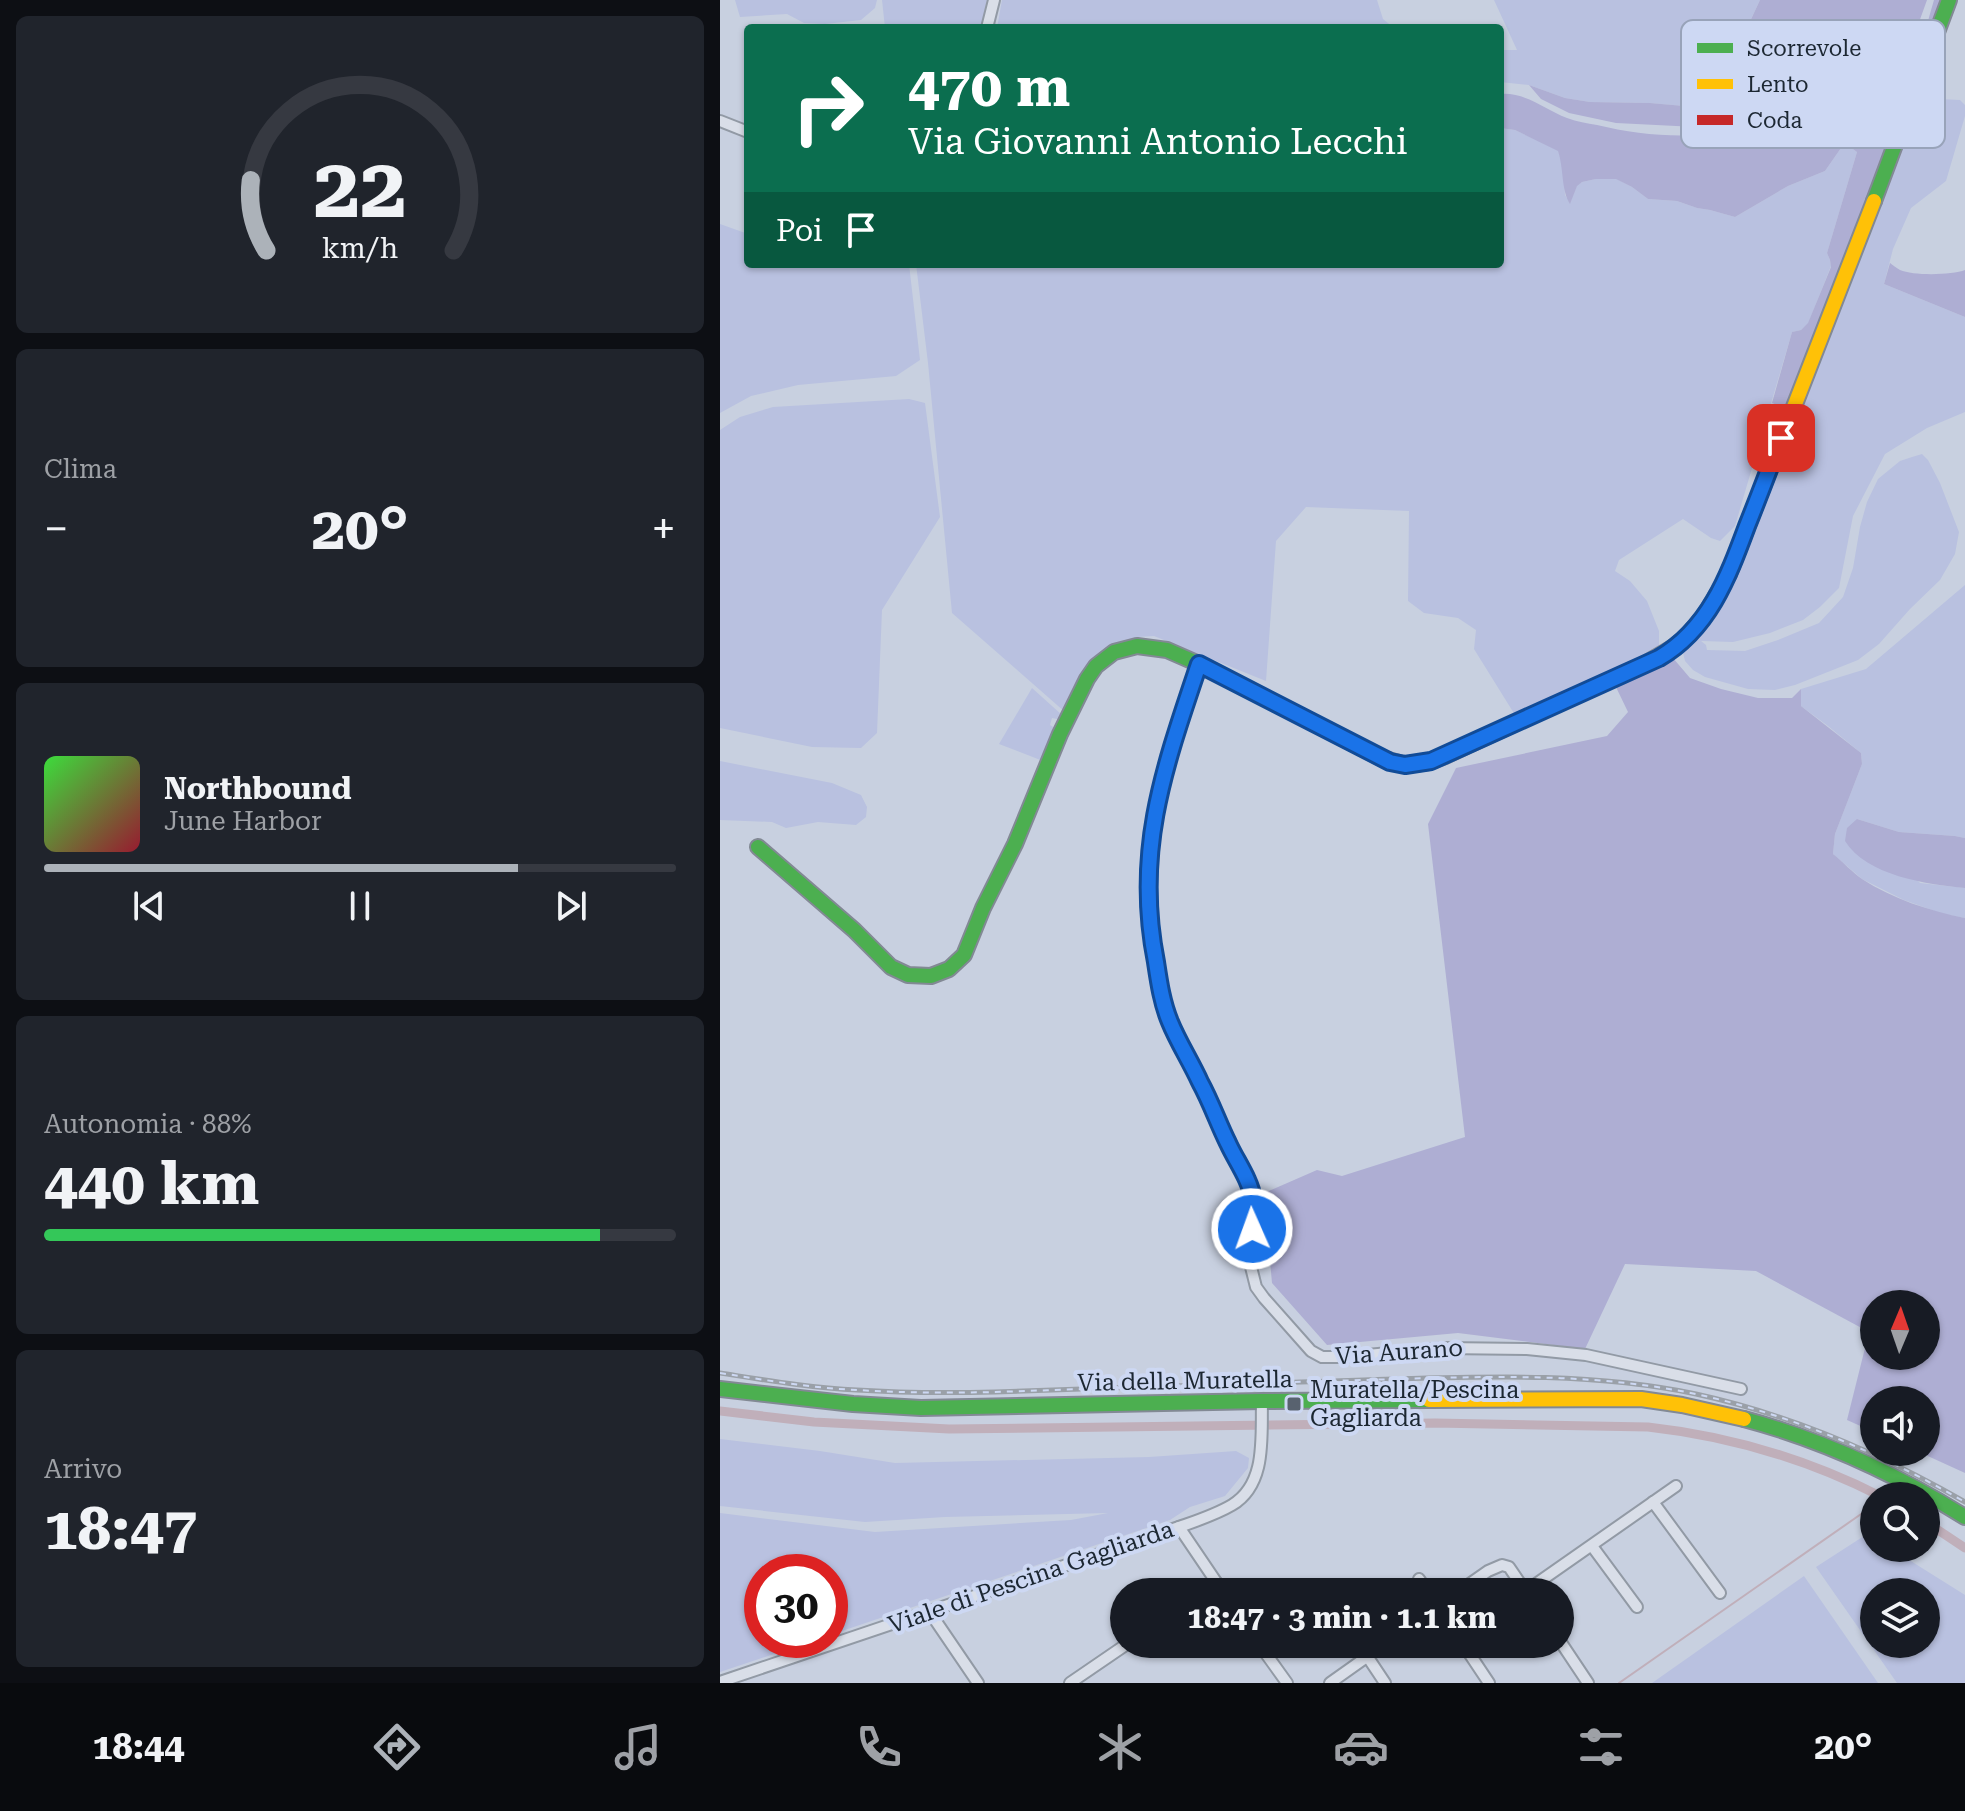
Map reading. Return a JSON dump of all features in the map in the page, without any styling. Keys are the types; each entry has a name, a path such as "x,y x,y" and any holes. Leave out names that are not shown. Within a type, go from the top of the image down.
{"street":[{"path":"988,24 994,0"},
{"path":"1942,20 1949,0"},
{"path":"720,121 744,130"},
{"path":"758,847 854,930 891,967 908,975 937,975 955,965 966,950 1087,679 1096,666 1114,652 1137,646 1167,650 1381,758 1397,764 1414,765 1445,756 1659,658 1681,643 1709,610 1729,573 1894,148"},
{"name":"Via Aurano","path":"1199,664 1163,778 1152,831 1148,874 1152,941 1170,1023 1250,1189 1253,1207 1251,1267 1256,1287 1264,1298 1311,1351 1322,1357 1456,1348 1548,1350 1602,1358 1741,1389"},
{"name":"Via della Muratella","path":"720,1389 809,1400 921,1408 1262,1407 1621,1397 1679,1404 1749,1420 1829,1448 1906,1483 1965,1517"},
{"name":"Viale di Pescina Gagliarda","path":"720,1682 1179,1527 1229,1507 1247,1492 1255,1478 1260,1461 1262,1407"},
{"path":"1546,1578 1676,1486"},
{"path":"1653,1502 1720,1593"},
{"path":"1179,1527 1213,1578"},
{"path":"1592,1546 1637,1607"},
{"path":"1479,1578 1502,1565 1509,1567 1516,1578"},
{"path":"929,1611 978,1683"},
{"path":"1070,1683 1110,1656"},
{"path":"1269,1658 1287,1683"},
{"path":"1330,1683 1365,1658"},
{"path":"1369,1658 1385,1683"},
{"path":"1472,1658 1489,1683"},
{"path":"1571,1658 1588,1683"}],"shaded area":[{"path":"735,0 877,0 875,8 861,20 825,24 804,23 787,14 740,17"},
{"path":"882,0 987,0 982,24 885,24"},
{"path":"1002,0 1377,0 1383,19 1389,24 998,24"},
{"path":"1494,0 1760,0 1751,20 1681,20 1681,106 1590,102 1565,98 1529,85 1504,82 1504,50 1517,50"},
{"path":"1760,0 1927,0 1920,20 1751,20"},
{"path":"1934,0 1945,0 1937,20 1928,20"},
{"path":"1529,85 1565,98 1590,102 1681,106 1681,126 1616,123 1569,113 1541,99"},
{"path":"1504,94 1527,98 1574,120 1681,136 1681,148 1841,148 1825,171 1788,186 1735,217 1677,201 1648,199 1616,179 1582,182 1577,186 1570,204 1558,151 1515,130 1504,129"},
{"path":"1945,99 1960,100 1965,105 1965,116 1946,181 1911,208 1893,249 1884,284 1965,317 1965,412 1927,428 1885,454 1853,516 1839,588 1820,607 1803,620 1770,633 1733,642 1701,641 1707,650 1745,651 1819,623 1843,597 1853,568 1867,502 1878,479 1900,461 1922,454 1928,460 1959,532 1955,554 1940,580 1879,644 1858,660 1775,690 1748,689 1705,677 1685,661 1682,649 1718,603 1899,148 1945,148"},
{"path":"1504,129 1515,130 1558,150 1563,166 1565,195 1570,203 1577,185 1582,182 1617,179 1648,199 1677,201 1735,217 1788,186 1825,171 1841,148 1851,148 1857,152 1827,253 1831,266 1808,324 1792,332 1735,526 1720,541 1683,519 1619,560 1615,571 1630,581 1647,601 1659,631 1659,649 1515,715 1474,649 1476,630 1458,618 1424,613 1408,601 1409,511 1306,507 1276,541 1266,681 1154,636 1138,637 1105,651 1084,670 1065,712 952,613 916,268 1504,268"},
{"path":"1851,148 1889,148 1791,410 1772,403 1792,332 1801,330 1808,323 1831,267 1827,253 1857,152"},
{"path":"720,224 744,233 744,268 909,268 920,360 896,376 798,385 751,396 720,413"},
{"path":"1890,263 1900,270 1914,273 1942,274 1965,270 1965,317 1884,284"},
{"path":"909,399 925,403 940,517 882,610 877,733 861,748 812,747 720,728 720,430 740,417 773,407"},
{"path":"1965,585 1965,838 1899,832 1857,819 1920,883 1965,888 1965,918 1904,900 1862,879 1833,854 1835,834 1862,764 1861,753 1801,706 1801,689 1866,669"},
{"path":"1673,658 1690,678 1758,698 1792,698 1801,689 1801,706 1861,753 1862,764 1835,834 1833,854 1862,879 1886,893 1925,908 1965,918 1965,1473 1940,1462 1940,1386 1860,1386 1860,1426 1847,1420 1860,1368 1940,1370 1940,1290 1860,1290 1860,1327 1756,1271 1625,1264 1585,1349 1458,1333 1327,1345 1272,1283 1264,1193 1317,1170 1342,1176 1465,1137 1428,824 1456,768 1607,736 1628,712 1615,685 1641,668"},
{"path":"1032,688 1062,715 1062,720 1052,718 1050,725 1058,730 1043,761 999,744"},
{"path":"720,761 832,783 861,795 867,807 866,817 856,825 818,822 786,828 772,822 720,820"},
{"path":"1857,819 1899,832 1965,838 1965,888 1916,881 1868,863 1845,841 1847,828"},
{"path":"720,1439 895,1463 1149,1457 1236,1451 1249,1458 1248,1468 1225,1496 1190,1507 1170,1520 848,1629 848,1554 744,1554 744,1658 762,1658 720,1672 720,1513 875,1532 1071,1520 1108,1513 865,1522 720,1506"},
{"path":"1860,1539 1860,1562 1912,1562 1938,1578 1860,1578 1860,1630 1816,1567"},
{"path":"1804,1576 1878,1683 1652,1683"},
{"path":"1940,1579 1965,1595 1965,1683 1897,1683 1880,1658 1940,1658"}],"waterway":[{"path":"720,1411 814,1422 949,1429 1435,1423 1648,1427 1708,1436 1767,1451 1860,1487"},
{"path":"1619,1683 1860,1515"},
{"path":"1940,1531 1965,1548"}],"railway":[{"path":"720,1373 823,1387 926,1392 1447,1378 1530,1377 1613,1382 1696,1394 1801,1424 1901,1467 1965,1502"}],"traffic: fast":[{"path":"1942,20 1949,0"},
{"path":"1874,201 1894,148"},
{"path":"758,847 854,930 891,967 908,975 931,976 949,969 964,955 1087,679 1096,666 1114,652 1137,646 1167,650 1381,758 1406,765 1445,756 1531,716"},
{"path":"720,1389 853,1404 921,1408 1429,1400"},
{"path":"1744,1419 1802,1437 1858,1460 1912,1486 1965,1517"}],"traffic: slow":[{"path":"1729,574 1874,201"},
{"path":"1429,1400 1641,1399 1744,1419"}],"traffic: jam":[{"path":"1531,716 1643,665 1672,648 1704,616 1729,574"}],"place":[{"name":"Muratella/Pescina Gagliarda","path":"1294,1404"}],"route":[{"path":"1252,1229 1250,1189 1170,1023 1152,941 1148,874 1159,790 1199,664 1390,762 1422,764 1445,756 1659,658 1681,643 1709,610 1723,587 1781,438"}]}
